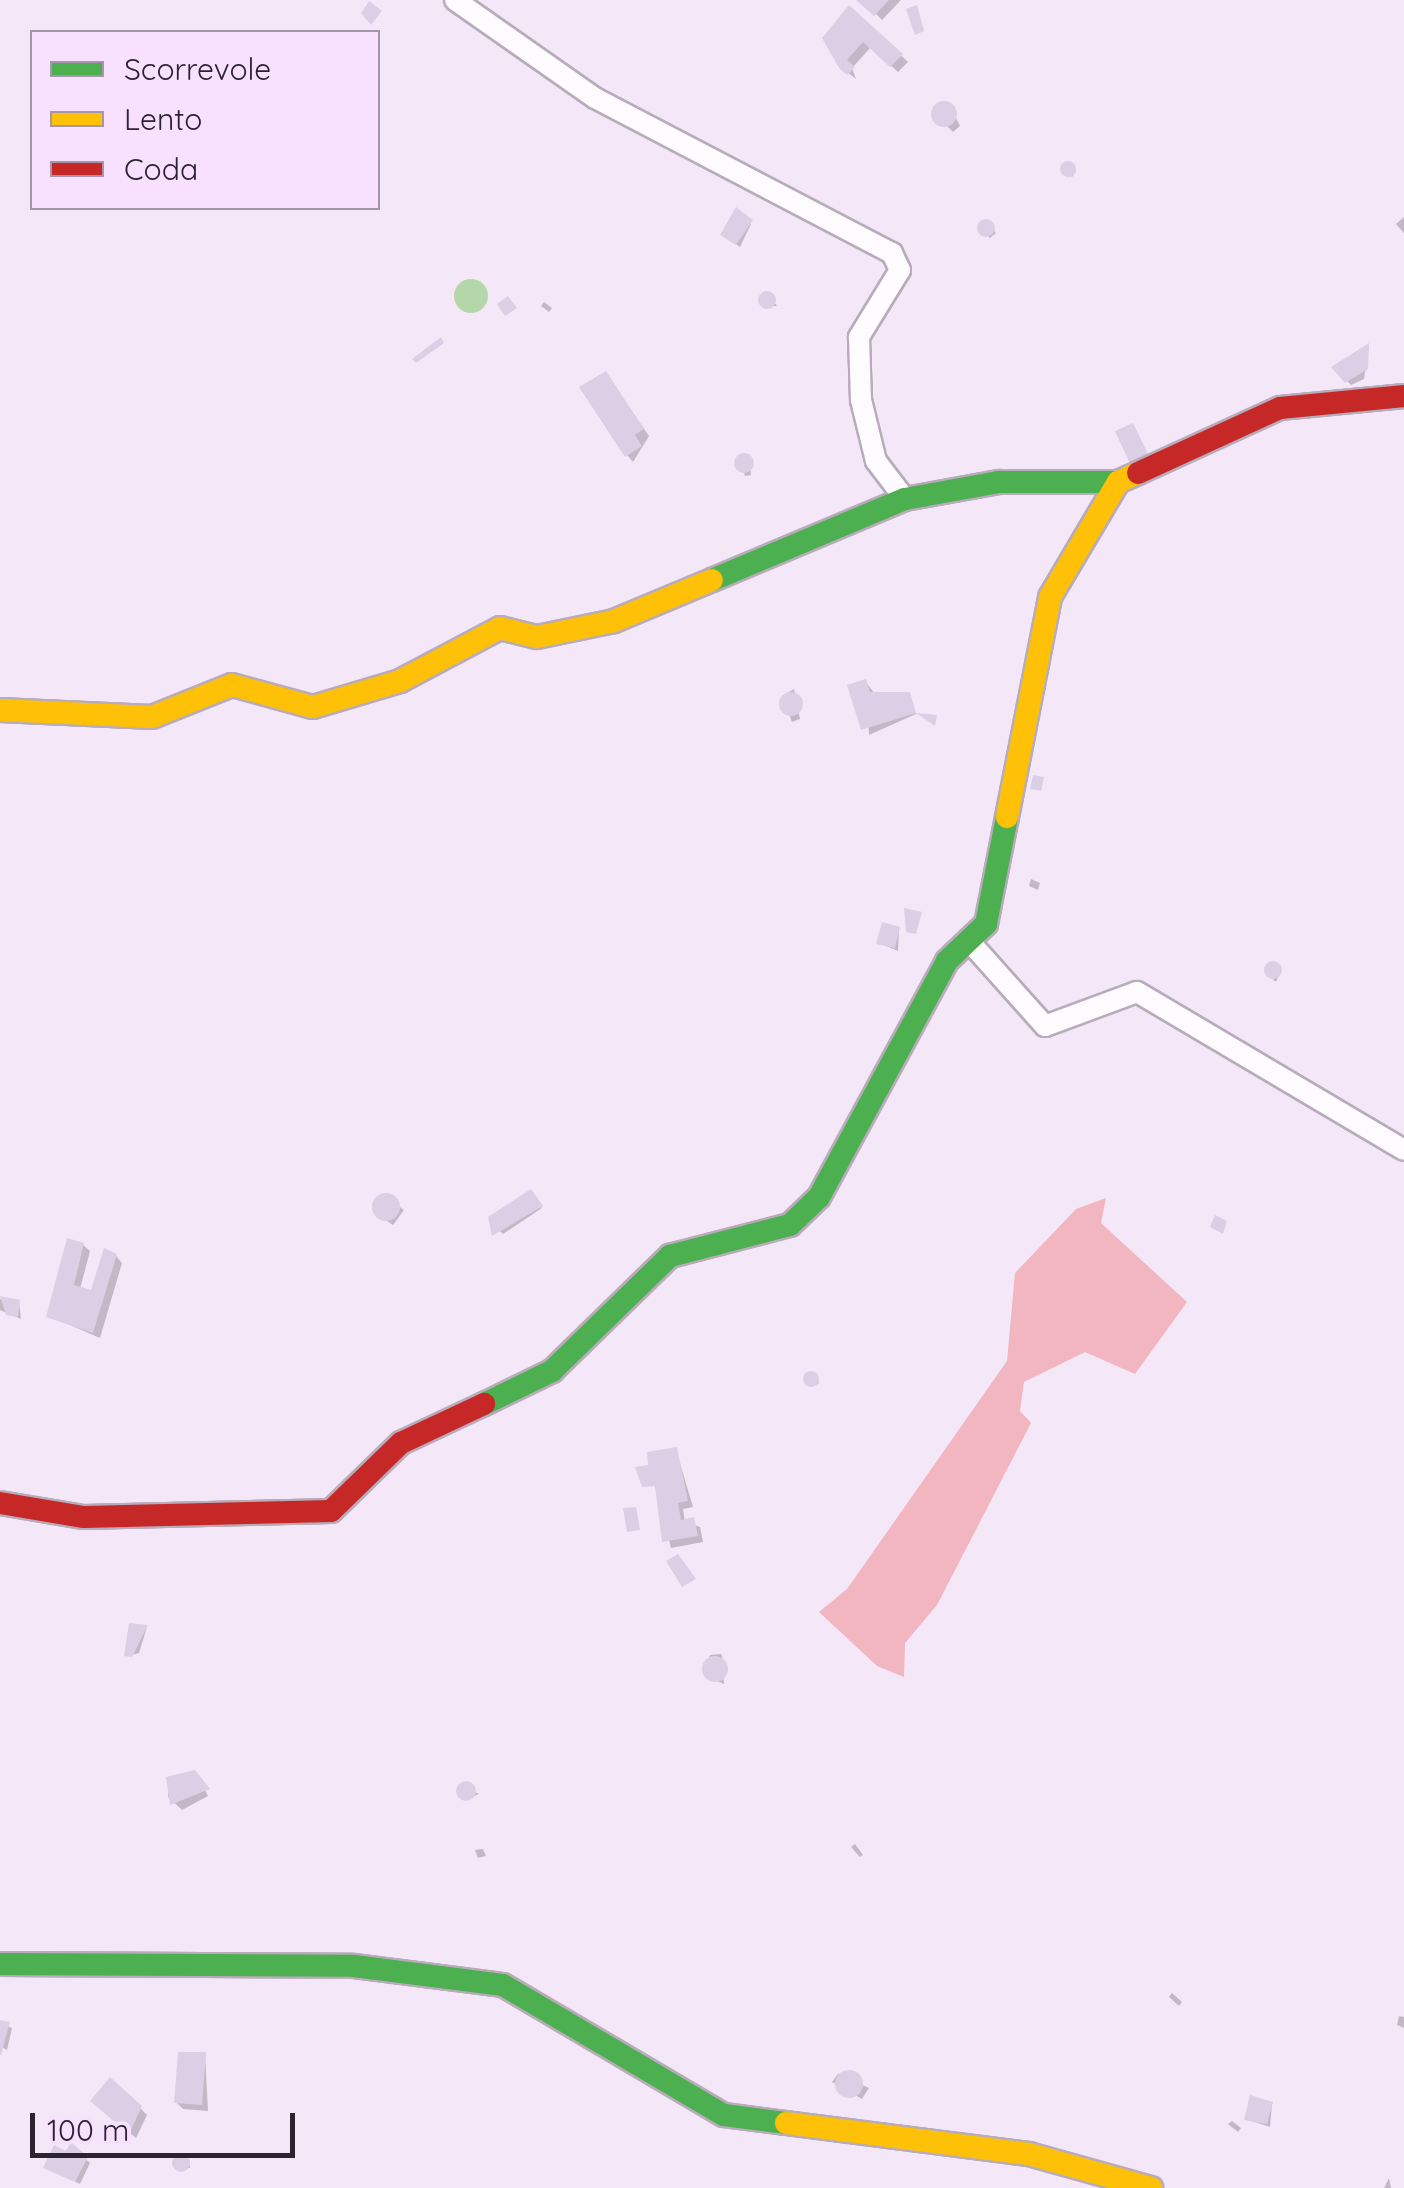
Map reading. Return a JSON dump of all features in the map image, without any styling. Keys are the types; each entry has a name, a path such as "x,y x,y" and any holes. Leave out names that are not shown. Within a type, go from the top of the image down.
{"street":[{"path":"455,0 595,98 892,253 900,270 859,337 861,400 876,461 905,499"},
{"path":"0,710 152,718 232,685 312,708 400,681 500,628 537,637 614,620 905,499 999,482 1118,482 1280,408 1404,396"},
{"path":"0,1503 84,1517 330,1511 401,1443 552,1371 670,1256 790,1224 818,1197 947,961 986,924 1050,598 1118,482"},
{"path":"970,941 1044,1026 1137,992 1404,1150"},
{"path":"0,1964 354,1966 503,1985 724,2115 1029,2154 1150,2188"}],"shaded area":[{"path":"471,279 483,284 488,296 483,308 471,313 459,308 454,296 459,284"},
{"path":"1106,1198 1101,1223 1187,1302 1135,1374 1085,1352 1024,1382 1020,1411 1031,1423 937,1605 905,1643 904,1677 877,1666 819,1612 847,1589 1007,1361 1015,1273 1076,1209"}],"building":[{"path":"856,0 889,0 874,16"},
{"path":"369,1 382,11 371,25 361,13"},
{"path":"849,5 903,54 890,67 863,42 847,60 855,67 847,75 839,68 822,38"},
{"path":"917,5 924,31 915,35 906,9"},
{"path":"944,101 953,105 957,114 953,123 944,127 935,123 931,114 935,105"},
{"path":"1068,161 1076,169 1068,177 1060,169"},
{"path":"736,207 753,220 736,245 720,235"},
{"path":"986,219 995,228 986,237 977,228"},
{"path":"767,291 776,300 767,309 758,300"},
{"path":"508,296 517,308 505,316 497,304"},
{"path":"441,337 444,343 416,363 412,359"},
{"path":"1369,343 1368,369 1345,383 1331,367"},
{"path":"606,371 644,429 635,435 642,446 625,457 579,387"},
{"path":"1133,423 1149,456 1130,464 1115,431"},
{"path":"744,453 754,463 744,473 734,463"},
{"path":"866,679 870,692 910,692 916,713 861,730 847,685"},
{"path":"791,692 800,695 800,713 791,716 782,713 779,704 782,695"},
{"path":"916,713 937,715 935,726"},
{"path":"1033,775 1044,777 1041,791 1030,789"},
{"path":"904,908 922,912 916,934 906,932"},
{"path":"882,922 900,927 895,948 876,944"},
{"path":"1273,961 1282,970 1273,979 1264,970"},
{"path":"531,1189 543,1206 492,1236 488,1217"},
{"path":"386,1193 396,1197 400,1207 396,1217 386,1221 376,1217 372,1207 376,1197"},
{"path":"1215,1215 1227,1221 1223,1234 1210,1227"},
{"path":"67,1238 84,1243 74,1285 91,1290 104,1248 117,1254 93,1333 46,1317"},
{"path":"0,1296 20,1300 18,1317 6,1315"},
{"path":"811,1371 819,1379 811,1387 803,1379"},
{"path":"677,1447 688,1501 678,1503 681,1520 694,1517 698,1536 662,1542 655,1486 642,1487 635,1467 648,1465 647,1452"},
{"path":"636,1507 640,1530 627,1532 623,1508"},
{"path":"678,1554 696,1579 682,1587 666,1561"},
{"path":"129,1623 148,1625 132,1657 124,1656"},
{"path":"715,1656 724,1660 728,1669 724,1678 715,1682 706,1678 702,1669 706,1660"},
{"path":"195,1770 210,1789 170,1805 166,1777"},
{"path":"466,1781 476,1791 466,1801 456,1791"},
{"path":"0,2020 10,2022 1,2055 0,2055"},
{"path":"178,2052 206,2052 202,2105 174,2103"},
{"path":"849,2070 859,2074 863,2084 859,2094 849,2098 839,2094 835,2084 839,2074"},
{"path":"110,2077 142,2106 129,2134 90,2101"},
{"path":"1250,2095 1273,2102 1267,2124 1244,2120"},
{"path":"71,2142 88,2157 75,2182 43,2168 54,2145 66,2151"},
{"path":"181,2154 190,2163 181,2172 172,2163"}],"traffic: fast":[{"path":"712,580 905,499 999,482 1118,482"},
{"path":"484,1404 552,1371 670,1256 790,1225 819,1197 947,961 986,924 1007,817"},
{"path":"0,1964 354,1966 503,1985 724,2115 786,2123"}],"traffic: slow":[{"path":"1007,817 1050,597 1118,482 1138,473"},
{"path":"0,710 152,717 232,685 313,707 400,681 500,628 537,637 614,621 712,580"},
{"path":"786,2123 1029,2154 1151,2188"}],"traffic: jam":[{"path":"1138,473 1280,408 1404,396"},
{"path":"0,1503 84,1517 331,1511 401,1443 484,1404"}]}
